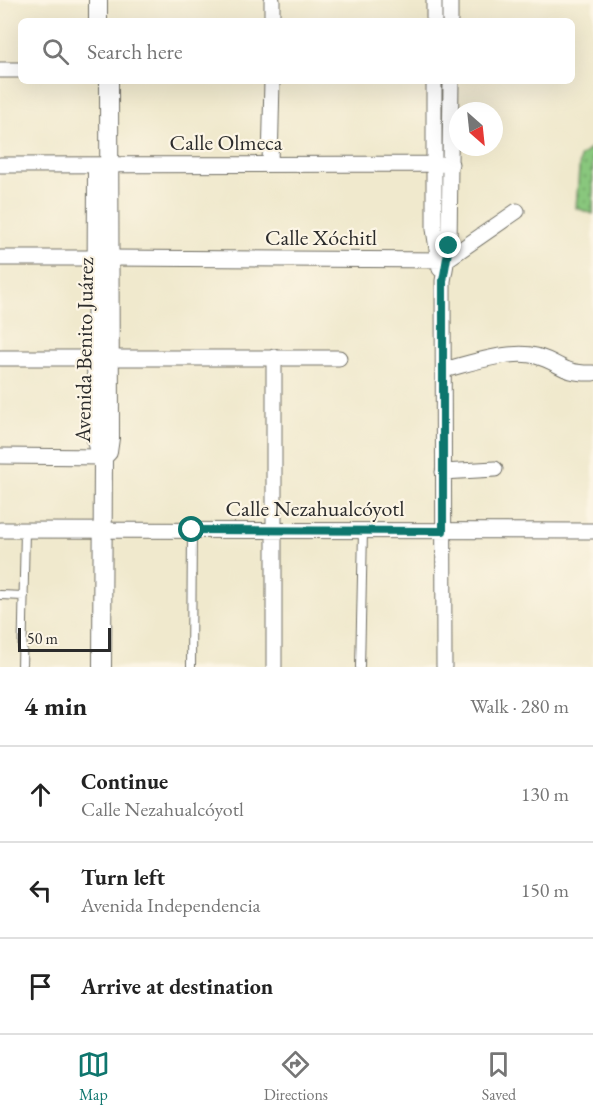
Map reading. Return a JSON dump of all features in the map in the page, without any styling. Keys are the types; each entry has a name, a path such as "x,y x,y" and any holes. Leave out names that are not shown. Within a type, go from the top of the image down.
{"street":[{"path":"98,0 98,18"},
{"path":"109,0 109,18"},
{"path":"272,0 272,18"},
{"path":"434,0 434,18"},
{"path":"450,0 450,18"},
{"path":"0,70 18,70"},
{"name":"Avenida Benito Juárez","path":"98,84 103,164 103,358 110,446 103,457 102,667"},
{"name":"Avenida Benito Juárez","path":"103,164 109,84"},
{"path":"270,164 272,84"},
{"path":"434,84 434,230 442,260"},
{"path":"444,667 442,260 451,164 451,84"},
{"name":"Calle Olmeca","path":"0,165 451,164"},
{"path":"442,260 517,211"},
{"name":"Calle Xóchitl","path":"0,258 442,260"},
{"path":"443,370 525,354 549,361 570,372 593,373"},
{"path":"274,357 274,667"},
{"path":"0,358 339,358"},
{"path":"0,456 103,457"},
{"path":"443,472 495,469"},
{"name":"Calle Nezahualcóyotl","path":"0,530 593,531"}],"lane":[{"path":"22,667 25,530"},
{"path":"191,667 192,530"},
{"path":"360,667 363,531"},
{"path":"0,595 24,596"}],"green space":[{"path":"593,146 593,214 576,208 580,157"}],"route":[{"path":"192,530 443,531 443,281 449,246"}]}
